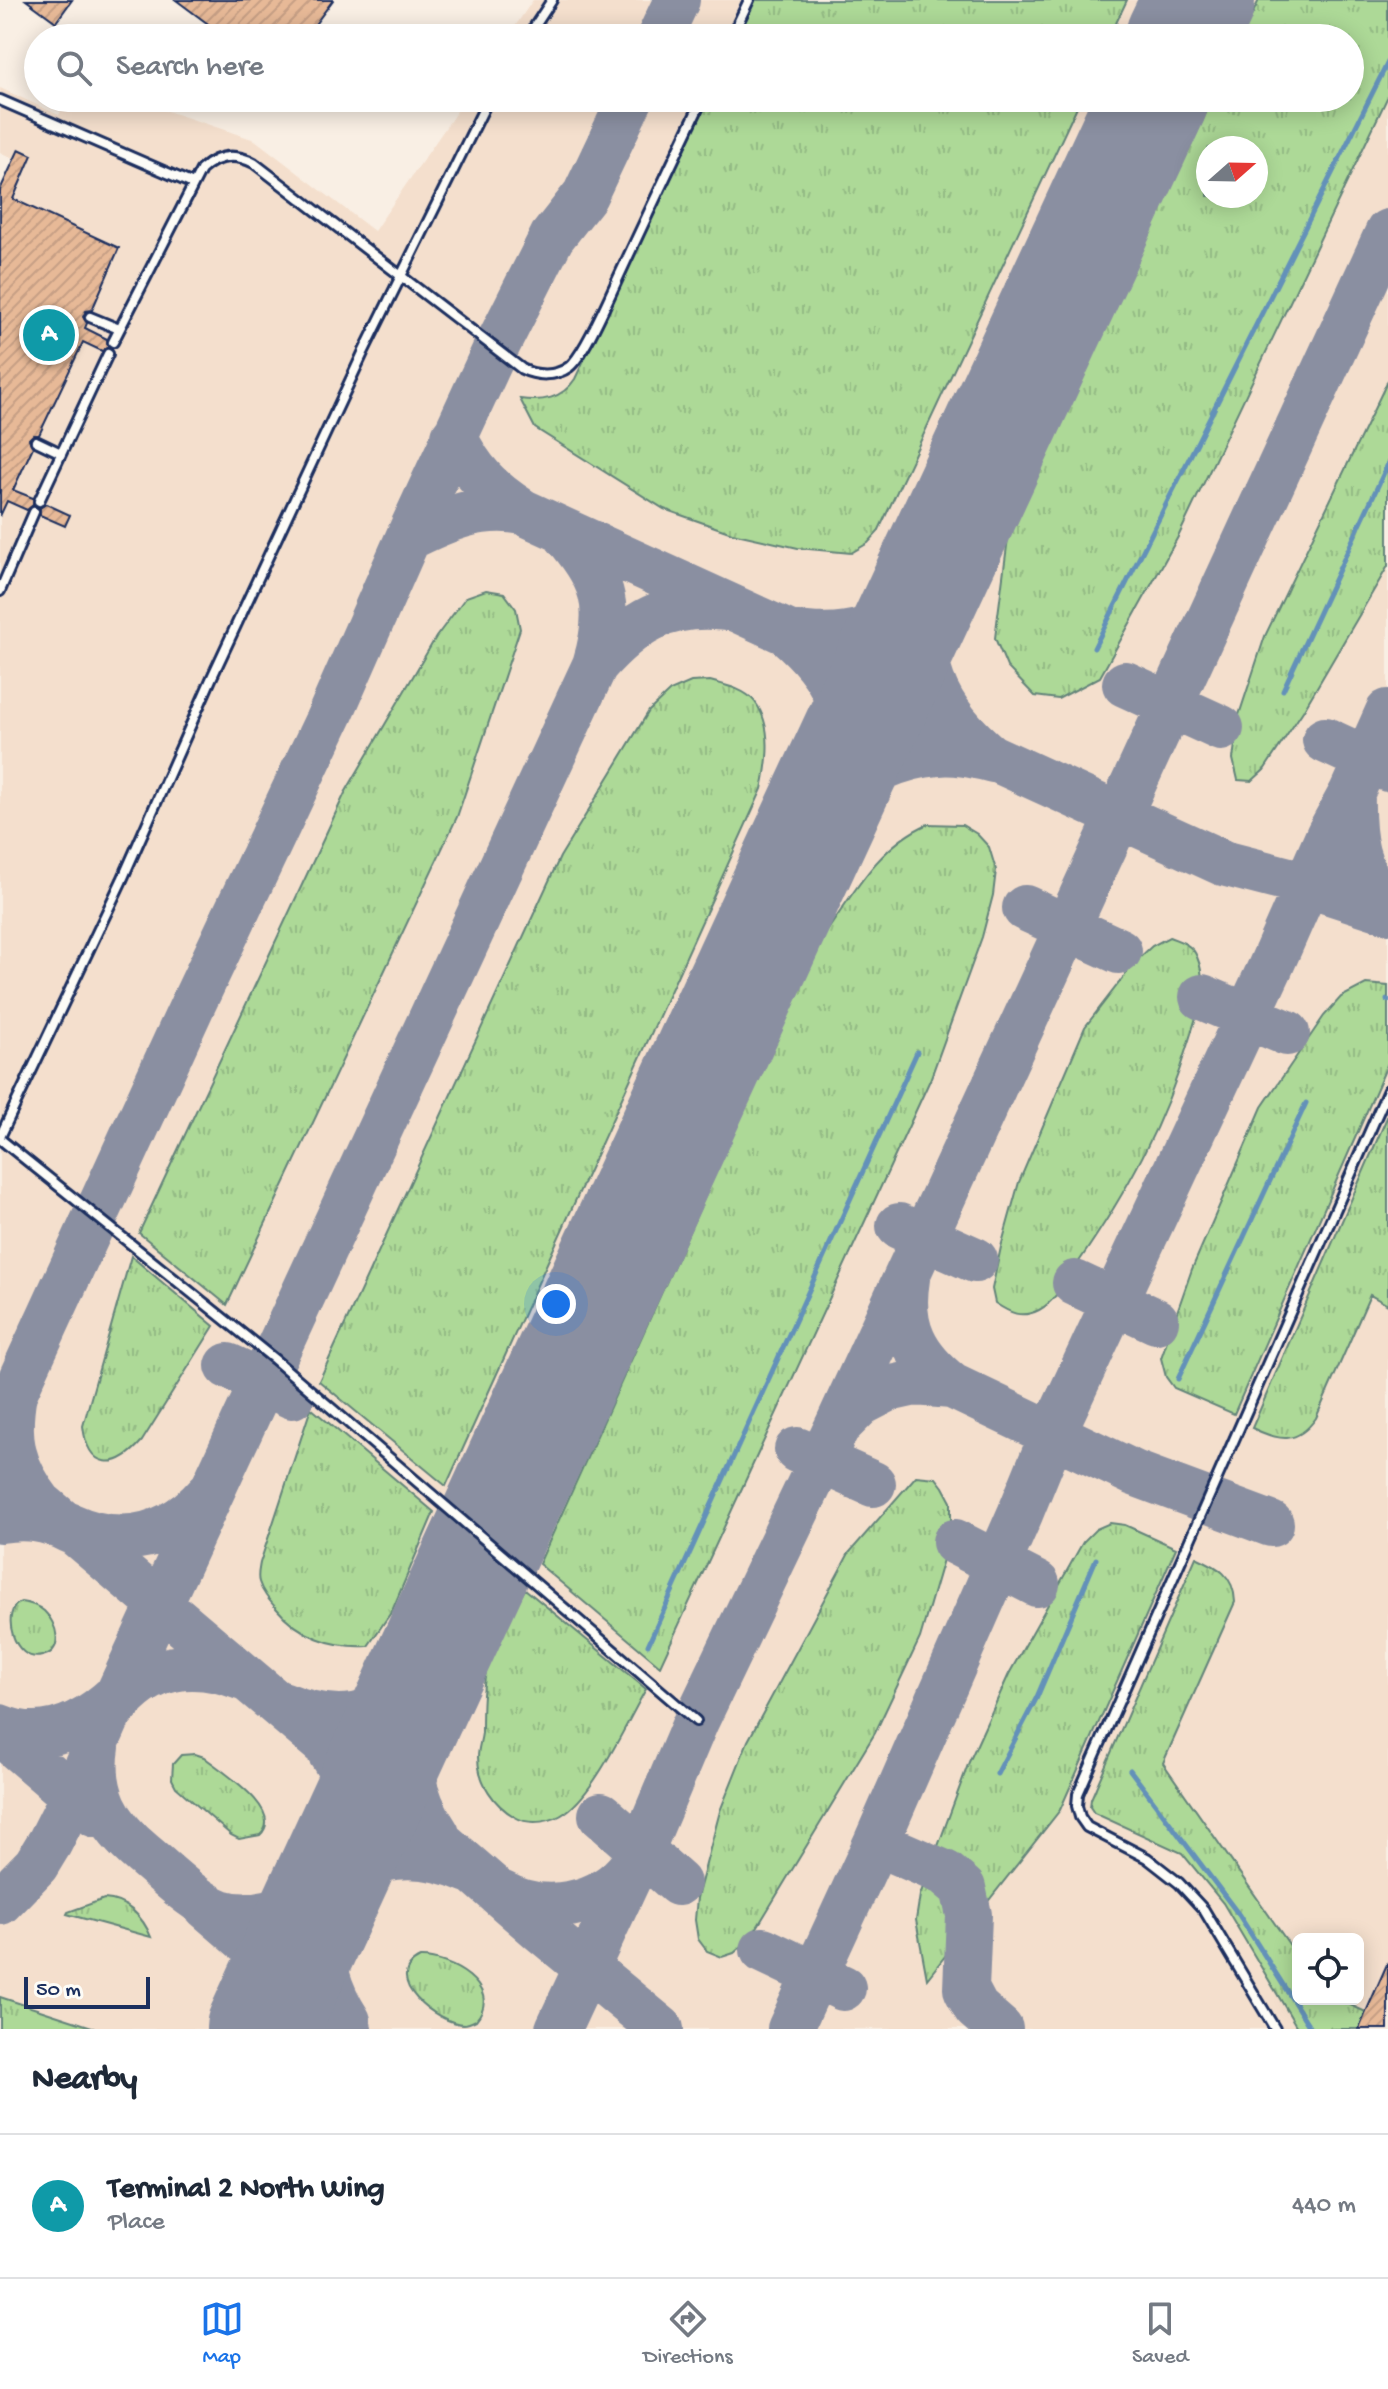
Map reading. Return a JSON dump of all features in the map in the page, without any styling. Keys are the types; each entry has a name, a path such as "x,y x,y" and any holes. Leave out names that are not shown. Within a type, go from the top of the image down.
{"lane":[{"path":"536,24 552,0"},
{"path":"738,24 749,0"},
{"path":"0,100 24,111"},
{"path":"25,112 193,184"},
{"path":"482,112 363,353 212,677 122,880 0,1138 274,1359 696,1721"},
{"path":"113,342 201,170 209,162 234,156 246,159 532,374 546,375 570,366 596,324 696,112"},
{"path":"90,317 119,329"},
{"path":"39,501 108,354"},
{"path":"36,441 61,453"},
{"path":"0,591 34,512"},
{"path":"0,565 9,569"},
{"path":"1275,2029 1204,1910 1179,1883 1147,1858 1087,1827 1077,1806 1078,1794 1388,1090"}],"shaded area":[{"path":"533,0 1388,0 1388,2029 0,2029 0,190 14,159 0,152 0,88 24,99 24,112 52,112 59,115 61,112 170,112 255,140 374,231 456,112 1364,112 1364,24 517,24"}],"green space":[{"path":"755,0 1127,0 1116,24 744,24"},
{"path":"1259,0 1388,0 1388,96 1179,535 1100,677 1058,699 1035,696 1007,667 995,638 1008,538 1206,112 1364,112 1364,24 1248,24"},
{"path":"702,112 1074,112 878,532 868,543 851,553 798,548 732,533 664,509 535,428 520,399 551,398 564,391 575,379"},
{"path":"1388,380 1388,566 1303,711 1264,770 1252,781 1238,780 1233,759 1239,715 1265,636"},
{"path":"486,590 504,593 516,609 520,629 457,817 227,1305 139,1233 345,793 436,637 466,597"},
{"path":"710,681 746,694 761,712 768,744 762,789 446,1486 319,1381 560,857 649,711 670,691 691,682"},
{"path":"928,824 962,825 977,834 989,847 996,870 982,937 930,1080 660,1666 539,1564 821,940 880,859 910,833"},
{"path":"1169,937 1192,949 1200,968 1202,989 1179,1071 1156,1129 1128,1183 1061,1289 1039,1310 1027,1314 1011,1312 995,1303 992,1289 1019,1182 1085,1027 1136,961 1152,946"},
{"path":"1366,984 1388,986 1388,1063 1234,1414 1174,1388 1166,1377 1161,1358 1192,1269 1262,1107 1324,1016 1341,997"},
{"path":"1388,1115 1388,1305 1370,1295 1316,1418 1309,1427 1287,1438 1252,1428"},
{"path":"131,1256 214,1326 142,1441 123,1458 105,1461 91,1451 83,1426"},
{"path":"311,1408 434,1512 392,1611 368,1646 342,1645 306,1633 285,1618 264,1593 258,1580 260,1563"},
{"path":"916,1476 936,1478 951,1502 951,1532 920,1638 875,1733 750,1939 734,1953 722,1957 707,1951 698,1939 695,1920 697,1898 720,1811 748,1741 849,1553"},
{"path":"1110,1523 1125,1525 1176,1548 1060,1810 927,1979 916,1920 920,1895 969,1762 1009,1674 1083,1542 1096,1529"},
{"path":"1196,1557 1211,1564 1232,1585 1235,1602 1163,1763 1292,1948 1292,2005 1350,2005 1366,2012 1360,2029 1298,2029 1223,1903 1182,1853 1094,1813 1090,1807"},
{"path":"525,1589 646,1689 588,1789 566,1812 541,1822 521,1820 500,1806 484,1784 478,1757 489,1660"},
{"path":"21,1602 42,1609 49,1616 55,1629 56,1643 49,1653 32,1656 17,1644 11,1615"},
{"path":"195,1754 224,1772 258,1803 265,1815 266,1825 260,1835 239,1839 231,1835 176,1787 172,1779 173,1764 181,1755"},
{"path":"104,1899 127,1906 144,1923 151,1937 67,1914"},
{"path":"420,1958 445,1963 469,1976 483,1996 483,2008 476,2020 466,2024 453,2022 417,1998 409,1988 406,1977 409,1967"},
{"path":"0,1997 98,2029 0,2029"}],"building":[{"path":"26,0 72,0 56,22"},
{"path":"176,0 333,0 315,24 208,24"},
{"path":"19,149 32,155 13,199 119,248 92,310 86,311 83,317 87,323 85,328 107,339 108,347 102,351 83,342 39,435 29,439 33,447 13,490 33,498 33,505 27,510 7,501 0,516 0,190"},
{"path":"46,504 70,515 65,526 40,515 40,508"},
{"path":"1388,1962 1388,2029 1359,2029 1366,2012"}],"waterway":[{"path":"1364,110 1388,62"},
{"path":"1094,648 1363,112"},
{"path":"1283,690 1388,464"},
{"path":"648,1645 917,1052"},
{"path":"1178,1379 1306,1103"},
{"path":"997,1774 1037,1697 1096,1559"},
{"path":"1130,1770 1239,1915 1311,2029"}],"taxiway":[{"path":"666,24 677,0"},
{"path":"40,1503 17,1465 11,1439 14,1394 330,715 496,348 552,237 585,195 624,112"},
{"path":"558,2029 641,1851 696,1721 838,1425 1388,232"},
{"path":"454,436 482,480 523,512 786,632 846,666 936,729 969,747 1223,863 1308,885 1388,911"},
{"path":"408,538 464,515 492,510 523,512"},
{"path":"562,530 587,563 601,592 603,624 595,665 623,637 653,618 686,608 726,608"},
{"path":"837,779 842,734 837,697 818,665 786,632 828,636 865,630 898,612 928,582"},
{"path":"814,829 848,789 871,773 897,762 945,753 994,760 955,722 932,682 924,636 928,582"},
{"path":"0,1902 36,1865 73,1796 595,665"},
{"path":"1125,684 1221,728"},
{"path":"790,2029 876,1843 1053,1433 1388,712"},
{"path":"1325,740 1388,769"},
{"path":"1352,792 1352,823 1361,867 1388,904"},
{"path":"1025,908 1119,951"},
{"path":"1202,997 1287,1033"},
{"path":"899,1226 975,1260"},
{"path":"907,1279 905,1312 913,1340 928,1364 952,1386"},
{"path":"1075,1283 1156,1321"},
{"path":"228,1366 292,1396"},
{"path":"841,1423 861,1403 888,1389 915,1383 952,1386 1134,1473 1271,1524"},
{"path":"797,1450 873,1484"},
{"path":"15,1482 661,2029"},
{"path":"69,1525 108,1537 145,1535 179,1520 209,1493"},
{"path":"0,1520 36,1519 70,1531"},
{"path":"955,1542 1037,1584"},
{"path":"282,1704 331,1717 372,1711 407,1687 438,1647"},
{"path":"114,1709 142,1682 173,1669 207,1668 243,1678"},
{"path":"0,1727 32,1734 64,1729 106,1705 118,1694"},
{"path":"413,1704 409,1738 412,1772 421,1804 437,1834"},
{"path":"0,1733 96,1815"},
{"path":"97,1747 99,1793 120,1831 180,1886 221,1912 245,1916 282,1909 315,1894 356,1868 384,1859 427,1858 469,1870"},
{"path":"329,1751 346,1785 350,1809 346,1847"},
{"path":"601,1815 678,1883"},
{"path":"876,1843 945,1873 963,1888 969,1915 966,1989 976,2008 1000,2029"},
{"path":"501,1893 535,1905 571,1904 604,1891 631,1867"},
{"path":"321,1903 320,1935 324,1965 333,1993 348,2021"},
{"path":"206,1906 349,2029"},
{"path":"763,1950 843,1988"}],"runway":[{"path":"1188,24 1199,0"},
{"path":"262,2029 1147,112"}],"place":[{"name":"Terminal 2 North Wing","path":"49,335"}]}
